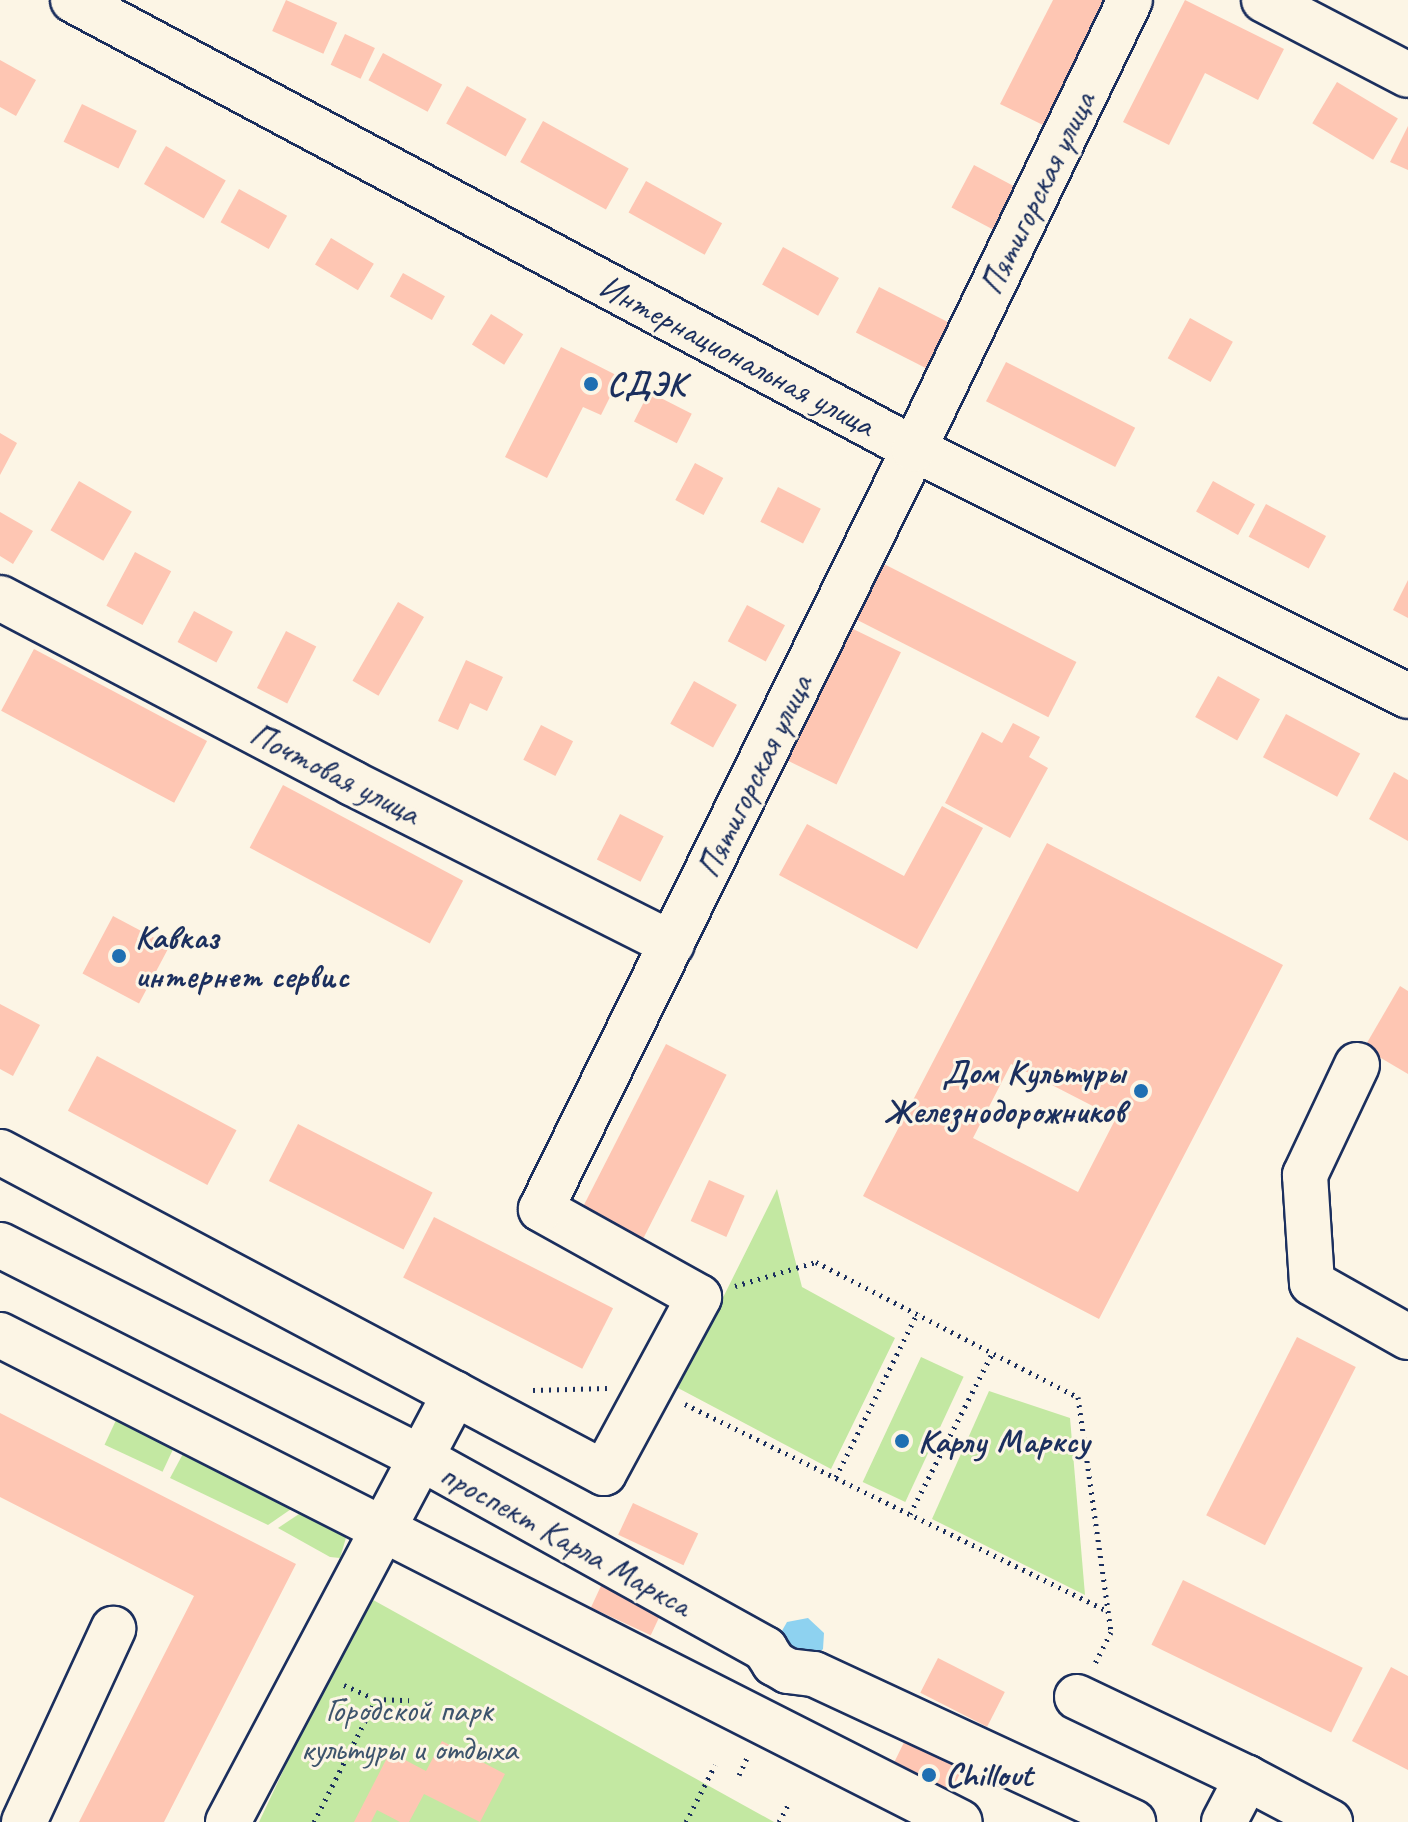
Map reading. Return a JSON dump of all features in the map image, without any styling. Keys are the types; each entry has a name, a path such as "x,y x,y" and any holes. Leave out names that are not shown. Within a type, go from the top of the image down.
{"street":[{"name":"Интернациональная улица","path":"73,0 914,449 1408,696"},
{"name":"Пятигорская улица","path":"699,1297 541,1209 914,449 1130,0"},
{"path":"1264,0 1408,75"},
{"name":"Почтовая улица","path":"0,598 352,783 672,944"},
{"path":"1357,1065 1305,1175 1312,1283 1408,1337"},
{"path":"0,1152 604,1473 699,1297"},
{"name":"проспект Карла Маркса","path":"0,1245 419,1457 765,1649 774,1663 788,1671 814,1674 1133,1822"},
{"name":"проспект Карла Маркса","path":"0,1335 960,1822"},
{"path":"228,1822 455,1393"},
{"path":"24,1822 113,1629"},
{"path":"1077,1697 1247,1778 1330,1822"},
{"path":"1224,1822 1247,1778"}],"path":[{"path":"699,1297 816,1262 1078,1397 1111,1632 1077,1697"},
{"path":"836,1477 918,1312"},
{"path":"910,1514 992,1354"},
{"path":"523,1390 651,1387 1108,1612"},
{"path":"314,1822 376,1699 409,1700"},
{"path":"686,1822 715,1765"},
{"path":"779,1822 789,1803"}],"green space":[{"path":"777,1189 802,1287 895,1338 831,1469 678,1388"},
{"path":"921,1357 964,1377 905,1502 863,1482"},
{"path":"989,1391 1070,1418 1085,1595 932,1519"},
{"path":"124,1403 182,1430 163,1472 105,1445"},
{"path":"192,1437 310,1496 268,1525 170,1478"},
{"path":"317,1502 348,1531 340,1558 330,1557 278,1528"},
{"name":"Городской парк культуры и отдыха","path":"366,1596 774,1822 259,1822"}],"water":[{"path":"808,1618 824,1633 823,1649 811,1661 795,1661 779,1636 787,1622"}],"building":[{"path":"286,0 337,23 323,54 272,31"},
{"path":"1053,0 1114,0 1049,128 1000,104"},
{"path":"1185,0 1284,49 1258,100 1205,73 1169,145 1123,122"},
{"path":"345,34 375,48 361,79 331,65"},
{"path":"383,53 442,84 428,112 368,80"},
{"path":"0,60 36,80 16,116 0,107"},
{"path":"1337,82 1398,119 1373,160 1312,123"},
{"path":"467,86 526,119 506,157 446,124"},
{"path":"82,104 137,131 118,168 64,142"},
{"path":"543,121 629,169 606,210 520,162"},
{"path":"1408,126 1408,170 1390,162"},
{"path":"166,146 226,180 204,219 144,184"},
{"path":"974,165 1015,187 993,229 951,207"},
{"path":"646,181 722,223 705,255 629,212"},
{"path":"239,189 287,216 269,249 221,222"},
{"path":"331,238 374,264 358,290 315,265"},
{"path":"783,247 839,278 818,316 762,285"},
{"path":"403,273 445,296 432,320 390,297"},
{"path":"879,287 950,323 927,369 856,332"},
{"path":"491,314 523,334 504,365 472,345"},
{"path":"1190,318 1233,342 1211,382 1168,358"},
{"path":"561,347 620,377 601,415 583,407 547,478 505,457"},
{"path":"1006,362 1135,428 1115,467 986,401"},
{"path":"649,392 692,414 677,443 634,421"},
{"path":"0,433 17,443 0,475"},
{"path":"695,463 723,478 704,515 675,500"},
{"path":"79,481 132,512 103,561 51,530"},
{"path":"1213,481 1255,504 1238,535 1196,512"},
{"path":"778,487 821,509 803,544 760,522"},
{"path":"1266,504 1326,536 1309,569 1249,537"},
{"path":"0,512 33,531 13,564 0,556"},
{"path":"135,552 171,571 143,625 106,606"},
{"path":"884,564 1076,662 1048,717 856,619"},
{"path":"1408,580 1408,618 1393,610"},
{"path":"398,602 424,617 378,696 352,681"},
{"path":"747,605 785,625 766,661 728,641"},
{"path":"194,611 233,632 216,663 178,642"},
{"path":"847,626 901,652 836,784 783,758"},
{"path":"286,631 316,646 287,703 257,688"},
{"path":"34,649 207,741 174,803 1,711"},
{"path":"466,660 503,677 487,711 470,703 458,730 438,721"},
{"path":"1218,676 1260,699 1237,740 1195,717"},
{"path":"694,681 737,705 713,748 670,724"},
{"path":"1286,714 1360,753 1337,797 1263,757"},
{"path":"1013,723 1040,737 1029,757 1048,768 1010,838 945,803 982,732 1002,743"},
{"path":"541,725 573,741 555,776 523,760"},
{"path":"1394,772 1408,780 1408,841 1369,819"},
{"path":"283,785 463,881 430,943 250,848"},
{"path":"942,806 983,828 917,949 779,875 807,824 904,876"},
{"path":"620,814 664,836 641,882 597,859"},
{"name":"Дом Культуры Железнодорожников","path":"1047,843 1283,965 1099,1319 863,1196","holes":["1011,1064 1116,1118 1078,1192 973,1138"]},
{"path":"113,916 170,946 139,1003 82,973"},
{"path":"1400,986 1408,991 1408,1074 1364,1048"},
{"path":"0,1004 40,1025 13,1076 0,1069"},
{"path":"666,1044 727,1075 639,1246 579,1215"},
{"path":"97,1056 237,1130 207,1185 68,1111"},
{"path":"298,1124 433,1193 403,1250 269,1181"},
{"path":"709,1180 745,1196 726,1237 691,1221"},
{"path":"434,1217 613,1308 582,1369 403,1278"},
{"path":"1297,1337 1356,1367 1265,1545 1206,1515"},
{"path":"0,1413 296,1564 164,1822 79,1822 194,1596 0,1497"},
{"path":"633,1503 698,1533 683,1565 618,1535"},
{"path":"607,1573 667,1601 651,1635 591,1607"},
{"path":"1183,1580 1363,1668 1331,1732 1151,1645"},
{"path":"938,1658 1005,1692 987,1727 920,1693"},
{"path":"1391,1667 1408,1676 1408,1770 1352,1741"},
{"path":"910,1730 968,1758 951,1791 894,1763"},
{"path":"442,1741 505,1774 480,1822 424,1794 409,1822 400,1822 377,1810 371,1822 354,1822 390,1752 426,1771"}],"place":[{"name":"СДЭК","path":"591,384"},
{"name":"Кавказ интернет сервис","path":"119,956"},
{"name":"Дом Культуры Железнодорожников","path":"1141,1091"},
{"name":"Карлу Марксу","path":"902,1441"},
{"name":"Chillout","path":"929,1775"}]}
